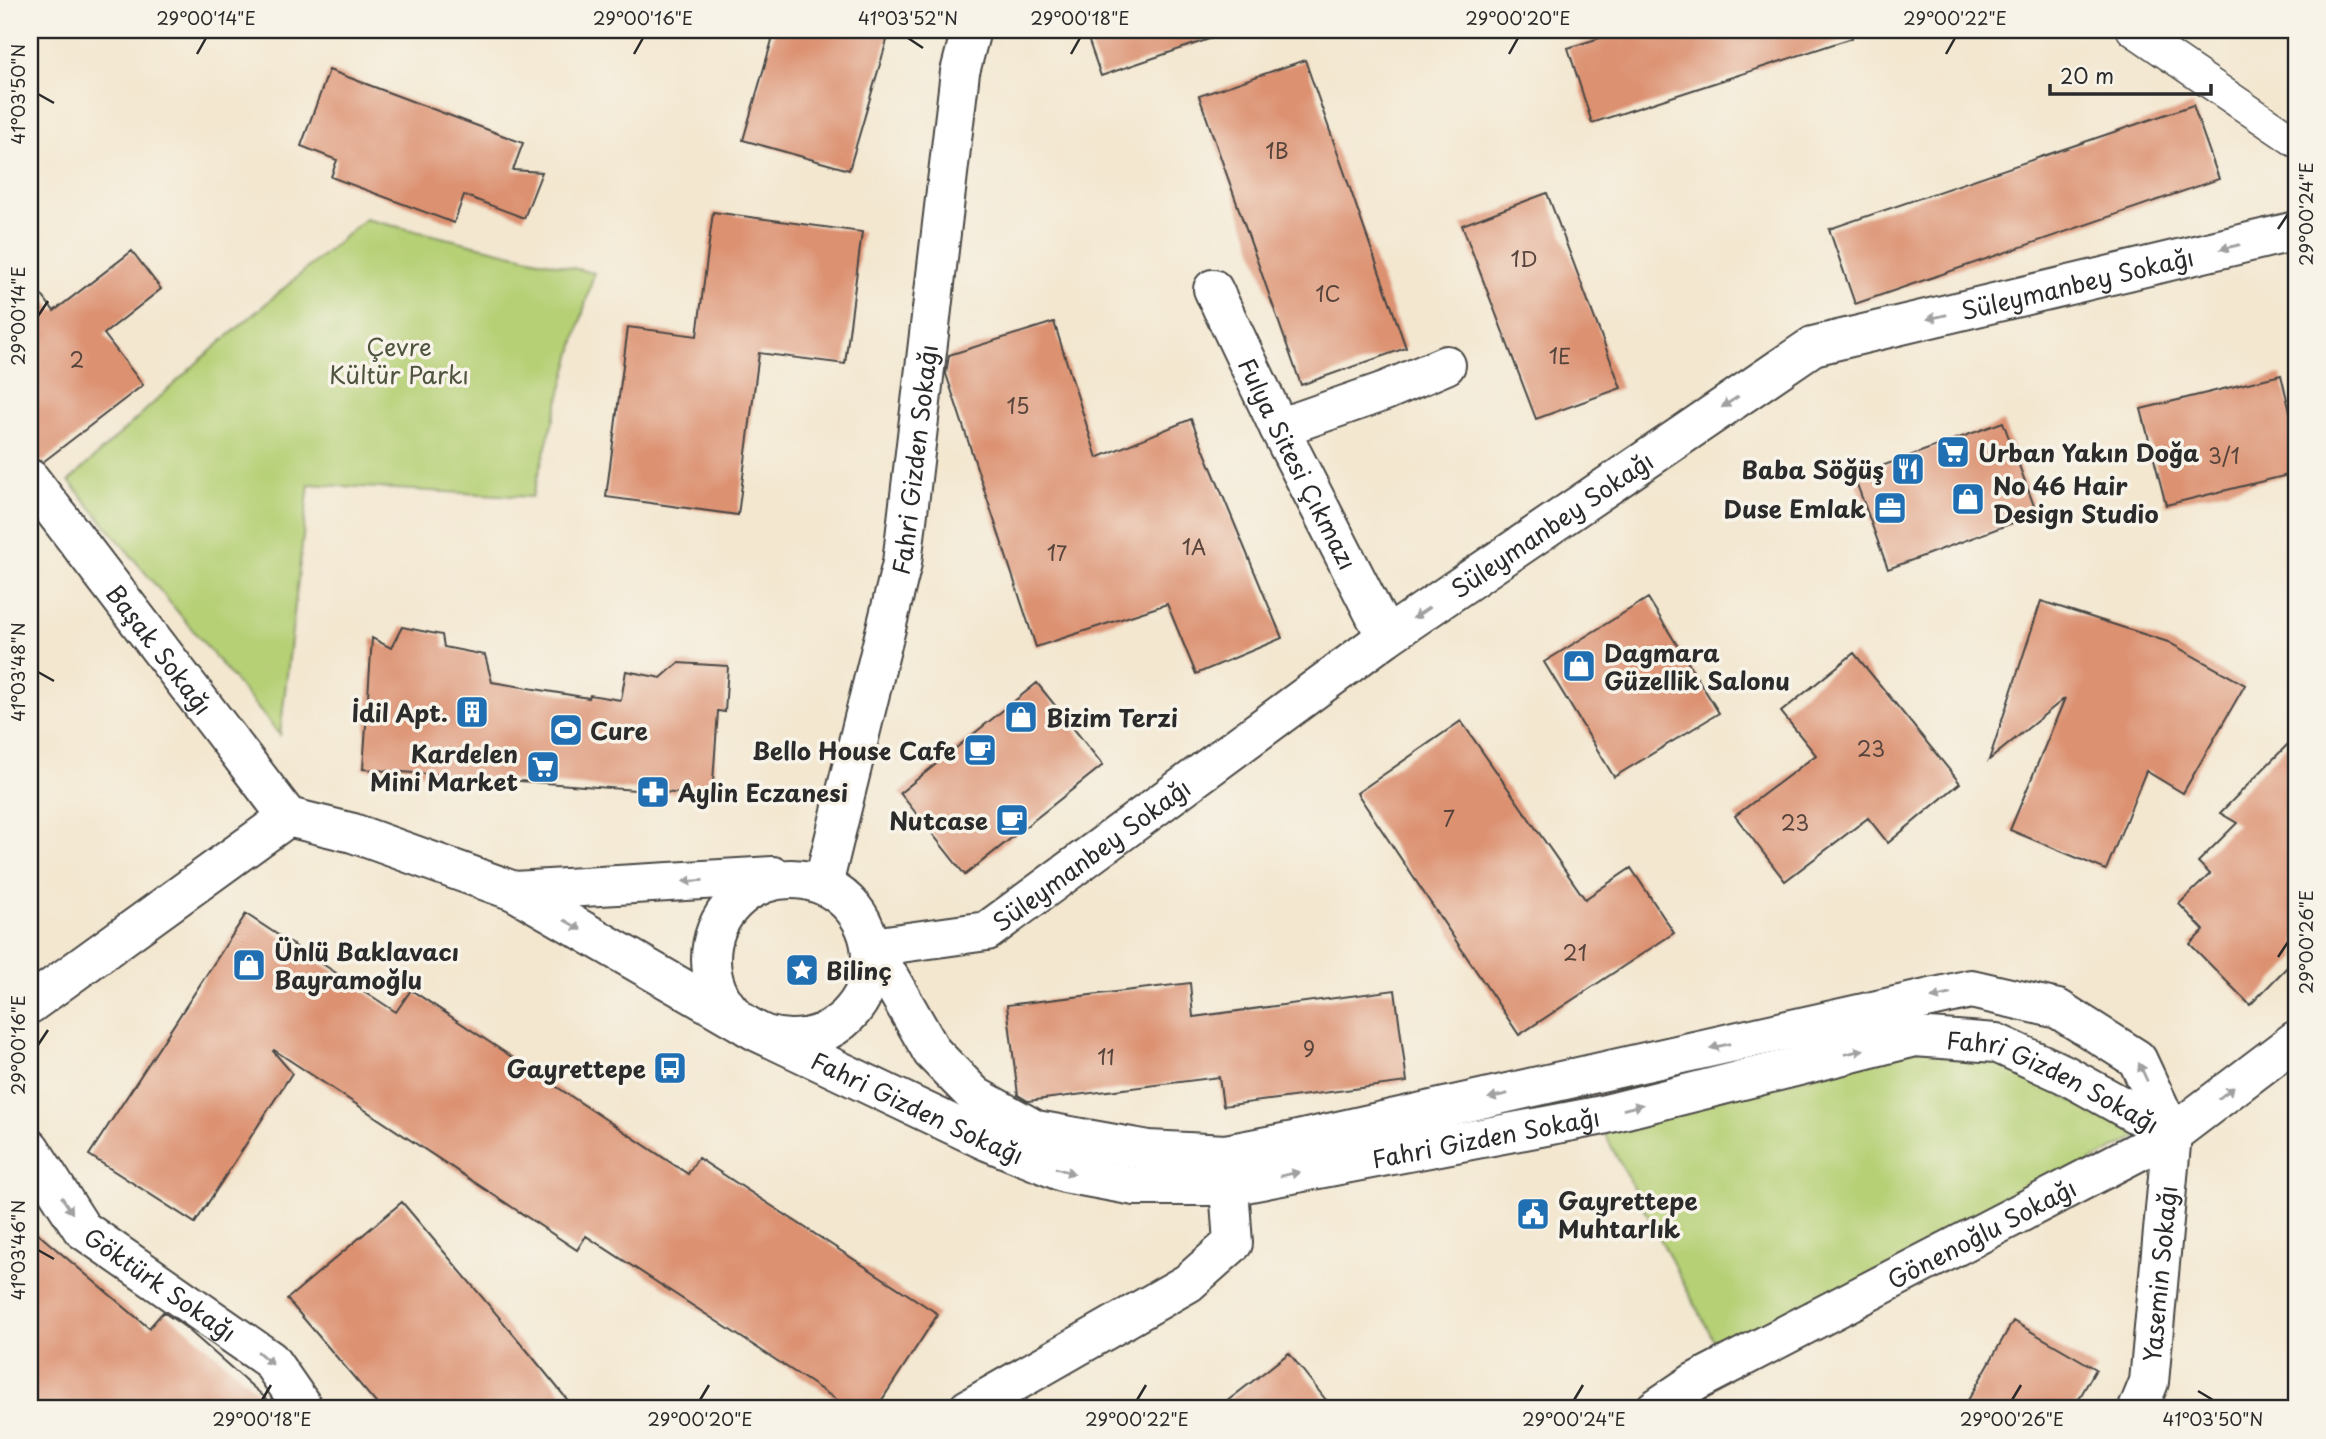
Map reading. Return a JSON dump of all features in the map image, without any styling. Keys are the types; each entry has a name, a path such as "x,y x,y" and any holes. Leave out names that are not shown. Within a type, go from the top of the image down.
{"street":[{"name":"Fahri Gizden Sokağı","path":"823,885 902,563 960,72 971,30"},
{"name":"Süleymanbey Sokağı","path":"872,947 987,931 1386,637 1813,346 2296,231"},
{"name":"Fulya Sitesi Çıkmazı","path":"1213,289 1279,428 1386,637"},
{"path":"1279,428 1385,391 1446,365"},
{"name":"Başak Sokağı","path":"30,479 288,817"},
{"path":"30,1004 288,817 353,833 514,891 758,1031 781,1038 806,1038 830,1030 849,1015 863,995 871,972 872,947 863,921 846,899 823,885 786,876 514,891"},
{"path":"758,1031 734,1015 718,993 711,966 713,938 725,913 744,893 786,876"},
{"name":"Fahri Gizden Sokağı","path":"872,947 932,1052 975,1096 1036,1130 1148,1150 1227,1170 1316,1136 1971,989 2058,1009 2137,1059 2172,1134"},
{"name":"Fahri Gizden Sokağı","path":"758,1031 987,1141 1065,1172 1135,1186 1598,1116 1914,1037 1996,1043 2064,1074 2172,1134"},
{"name":"Gönenoğlu Sokağı","path":"1655,1409 1695,1382 2172,1134 2296,1040"},
{"name":"Yasemin Sokağı","path":"2138,1409 2149,1382 2172,1134"},
{"name":"Göktürk Sokağı","path":"30,1148 82,1229 270,1360 304,1409"},
{"path":"968,1409 1188,1283 1233,1243 1227,1170"}],"lane":[{"path":"2132,30 2296,142"}],"green space":[{"name":"Çevre Kültür Parkı","path":"365,219 594,273 532,497 309,484 280,735 69,481 200,360"},
{"path":"1951,1040 2141,1135 1722,1356 1602,1129"}],"building":[{"path":"775,30 890,30 849,170 743,140"},
{"path":"1085,30 1214,30 1215,37 1101,76"},
{"path":"1625,30 1851,30 1852,38 1592,123 1568,48"},
{"path":"1305,60 1406,348 1301,385 1199,96"},
{"path":"329,70 523,143 513,170 542,172 524,218 464,195 454,223 331,177 337,160 301,146"},
{"path":"2193,105 2219,179 1855,304 1829,229"},
{"path":"1547,193 1621,388 1536,419 1462,225"},
{"path":"713,212 862,232 845,364 759,353 738,515 606,497 628,327 697,336"},
{"path":"132,251 161,289 104,334 143,385 43,462 30,458 30,280 54,311"},
{"path":"1054,322 1097,458 1191,419 1282,638 1196,674 1167,604 1036,647 946,374 949,355"},
{"path":"2281,375 2296,436 2296,473 2166,505 2141,409"},
{"path":"2003,422 2037,514 1888,569 1854,476"},
{"path":"1648,598 1719,713 1614,777 1544,662"},
{"path":"2041,601 2168,642 2245,685 2183,793 2146,771 2106,870 2010,830 2065,698 1989,760"},
{"name":"İdil Apt.","path":"402,627 442,635 444,647 485,655 492,682 589,698 590,695 621,700 626,671 661,678 678,663 728,666 725,712 718,711 712,796 363,769 372,638 391,648"},
{"path":"1854,653 1960,783 1888,843 1868,818 1785,881 1735,816 1816,755 1781,712"},
{"path":"1037,683 1103,765 965,875 900,793"},
{"path":"1461,721 1585,899 1631,868 1674,933 1519,1035 1357,793"},
{"path":"2296,736 2296,958 2250,1005 2190,944 2204,930 2179,904 2210,874 2198,862 2237,823 2220,813"},
{"path":"246,914 396,1012 411,990 688,1174 698,1158 938,1314 876,1409 851,1409 586,1236 577,1250 274,1050 292,1073 195,1223 89,1155"},
{"path":"1190,983 1193,1017 1395,990 1407,1082 1223,1106 1219,1077 1028,1101 1018,1095 1007,1005"},
{"path":"402,1202 575,1409 381,1409 287,1299"},
{"path":"30,1227 149,1328 163,1312 185,1327 278,1409 30,1409"},
{"path":"2013,1321 2096,1369 2073,1409 1963,1409"},
{"path":"1289,1353 1333,1409 1217,1409"}],"place":[{"name":"Urban Yakın Doğa","path":"1953,452"},
{"name":"Baba Söğüş","path":"1908,469"},
{"name":"No 46 Hair Design Studio","path":"1968,499"},
{"name":"Duse Emlak","path":"1890,508"},
{"name":"Dagmara Güzellik Salonu","path":"1579,666"},
{"name":"İdil Apt.","path":"472,712"},
{"name":"Bizim Terzi","path":"1021,717"},
{"name":"Cure","path":"566,730"},
{"name":"Bello House Cafe","path":"980,750"},
{"name":"Kardelen Mini Market","path":"543,767"},
{"name":"Aylin Eczanesi","path":"653,792"},
{"name":"Nutcase","path":"1012,820"},
{"name":"Ünlü Baklavacı Bayramoğlu","path":"249,965"},
{"name":"Bilinç","path":"802,970"},
{"name":"Gayrettepe","path":"670,1068"},
{"name":"Gayrettepe Muhtarlık","path":"1533,1214"}]}
